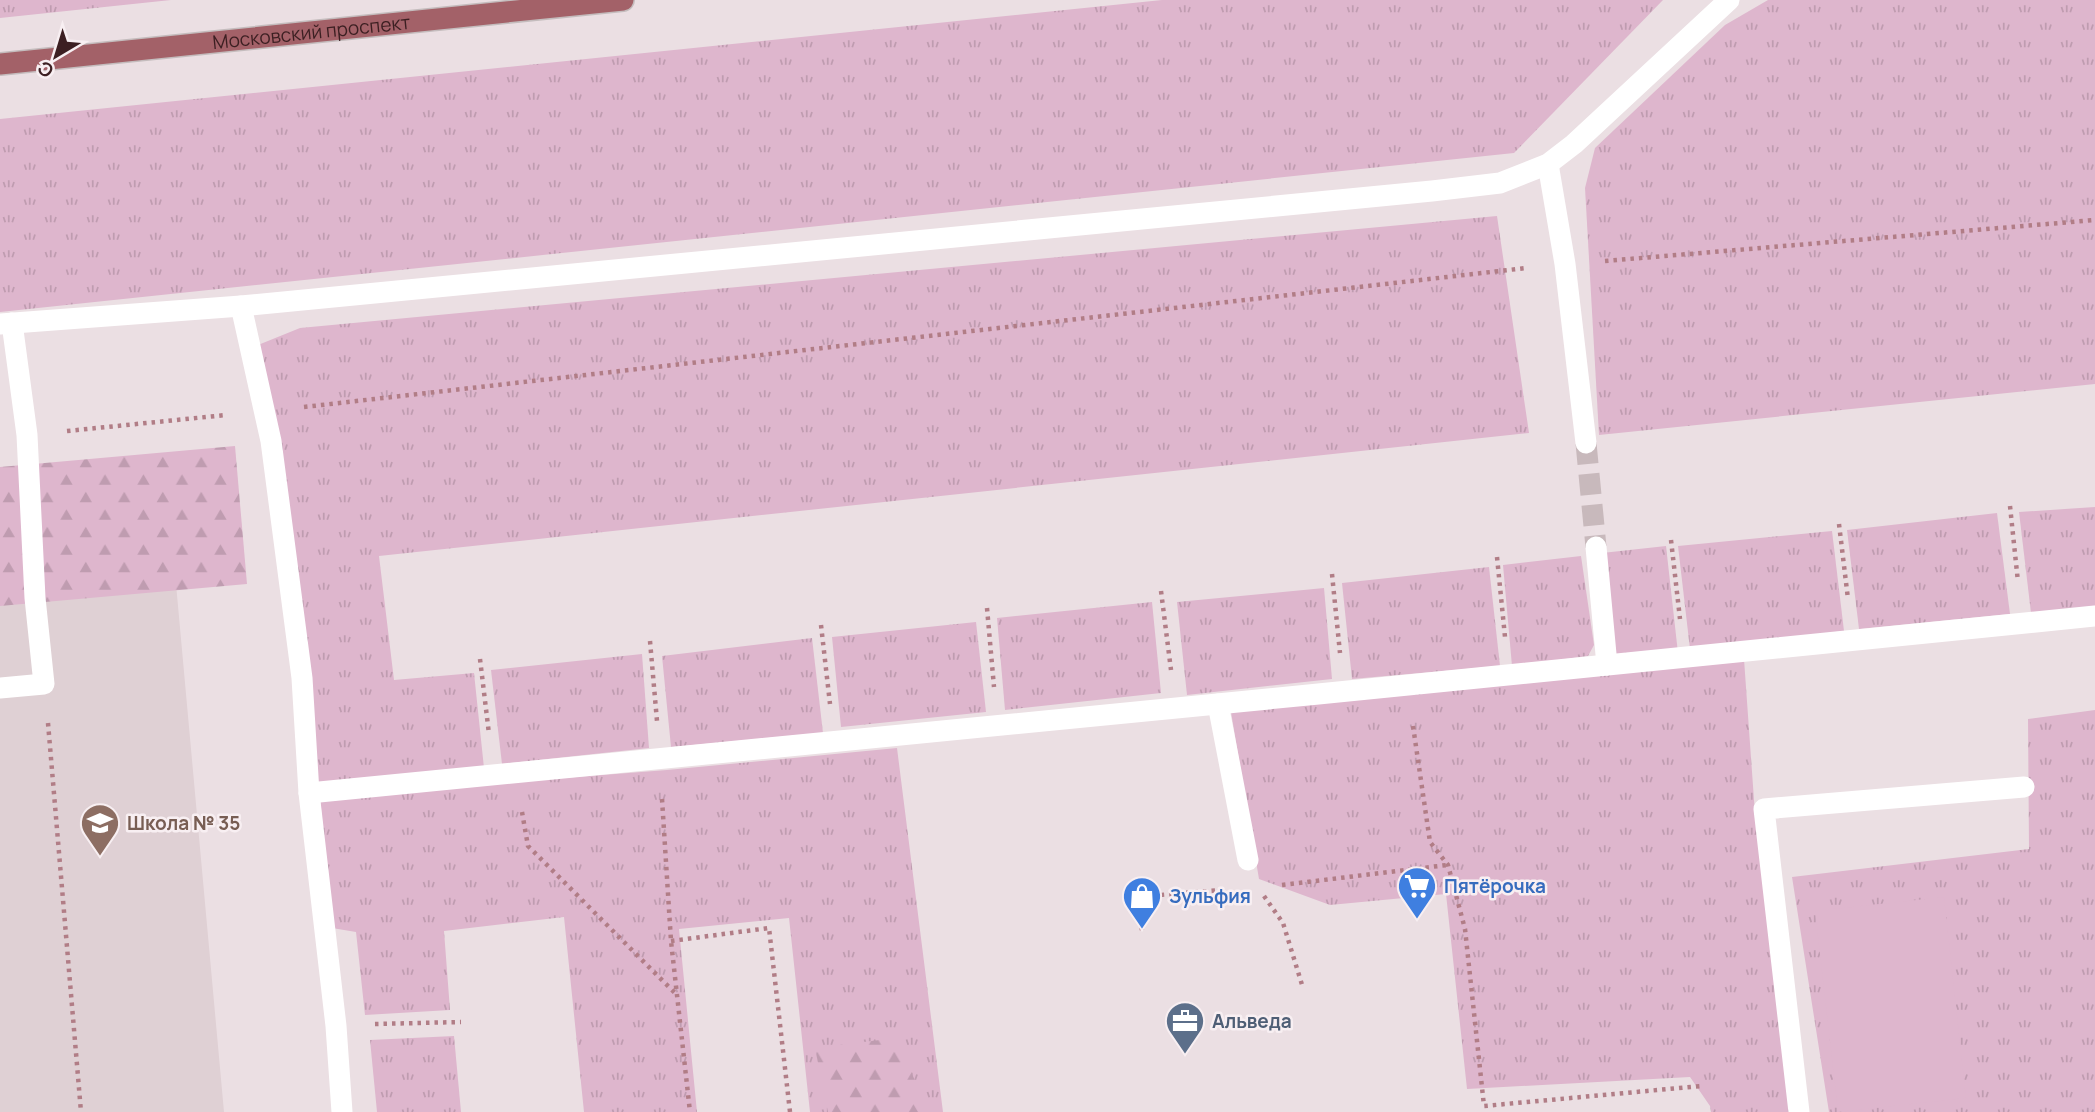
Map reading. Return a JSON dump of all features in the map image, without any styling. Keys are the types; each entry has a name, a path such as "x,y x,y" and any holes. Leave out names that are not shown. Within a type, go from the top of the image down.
{"main road":[{"name":"Московский проспект","path":"0,64 623,0"}],"street":[{"path":"0,688 44,684 35,598 27,435 6,324 241,306 1500,183 1548,164 1574,144 1729,0"},
{"path":"1548,164 1565,264 1586,443"},
{"path":"241,306 271,441 302,678 309,793 336,1026 342,1112"},
{"path":"1596,548 1607,665"},
{"path":"309,793 2095,616"},
{"path":"1218,704 1248,860"},
{"path":"1799,1112 1764,809 2024,787"}],"path":[{"path":"27,435 265,411 1565,264 2095,220"},
{"path":"2010,506 2022,624"},
{"path":"1839,524 1853,640"},
{"path":"1671,540 1684,657"},
{"path":"1497,558 1509,675"},
{"path":"1332,574 1345,691"},
{"path":"1161,591 1176,708"},
{"path":"987,608 998,726"},
{"path":"821,625 834,741"},
{"path":"650,641 660,759 670,941 690,1112"},
{"path":"480,659 494,775"},
{"path":"1406,683 1430,842 1448,865 1465,929 1484,1106 1701,1086"},
{"path":"44,684 81,1112"},
{"path":"516,774 528,846 678,995"},
{"path":"1248,860 1258,887 1283,923 1303,988"},
{"path":"1142,930 1135,897 1258,887 1448,865"},
{"path":"1423,868 1426,896"},
{"path":"670,941 769,928 791,1112"},
{"path":"336,1026 461,1022"},
{"path":"1512,1104 1517,1112"}],"shaded area":[{"name":"Школа № 35","path":"176,584 224,1112 0,1112 0,602"}],"green space":[{"path":"0,0 171,0 0,18"},
{"path":"1162,0 1663,0 1514,153 0,312 0,119"},
{"path":"1768,0 2095,0 2095,384 1599,435 1585,188 1595,148 1725,25"},
{"path":"1497,216 1529,433 379,556 394,680 474,673 484,768 318,785 258,345 300,328"},
{"path":"235,446 247,584 0,606 0,467"},
{"path":"2095,507 2095,608 2031,613 2019,512"},
{"path":"1997,513 2010,614 1859,629 1847,530"},
{"path":"1832,531 1844,631 1690,649 1678,546"},
{"path":"1666,546 1678,653 1619,659 1613,651 1602,553"},
{"path":"1581,556 1594,645 1588,656 1512,666 1503,565"},
{"path":"1489,567 1500,666 1352,679 1342,583"},
{"path":"1324,588 1332,679 1187,695 1177,602"},
{"path":"1152,602 1161,693 1005,710 997,618"},
{"path":"976,622 986,712 841,727 832,637"},
{"path":"812,638 823,733 671,747 662,656"},
{"path":"642,654 649,748 502,764 491,670"},
{"path":"1744,659 1755,814 1790,1112 1711,1112 1710,1106 1690,1077 1467,1089 1446,894 1330,905 1259,879 1231,712"},
{"path":"2095,710 2095,1112 1829,1112 1792,877 2029,849 2028,719"},
{"path":"897,748 943,1112 810,1112 789,918 679,929 697,1112 584,1112 564,917 444,931 450,1010 365,1015 356,932 332,928 320,797 667,770"},
{"path":"1944,897 1966,1098 1838,1112 1815,911"},
{"path":"454,1036 461,1112 377,1112 370,1040"},
{"path":"896,1038 929,1112 828,1112 815,1048"}],"tunnel":[{"path":"1586,443 1596,547"}],"place":[{"name":"Школа № 35","path":"100,857"},
{"name":"Пятёрочка","path":"1417,920"},
{"name":"Зульфия","path":"1142,930"},
{"name":"Альведа","path":"1185,1055"}]}
